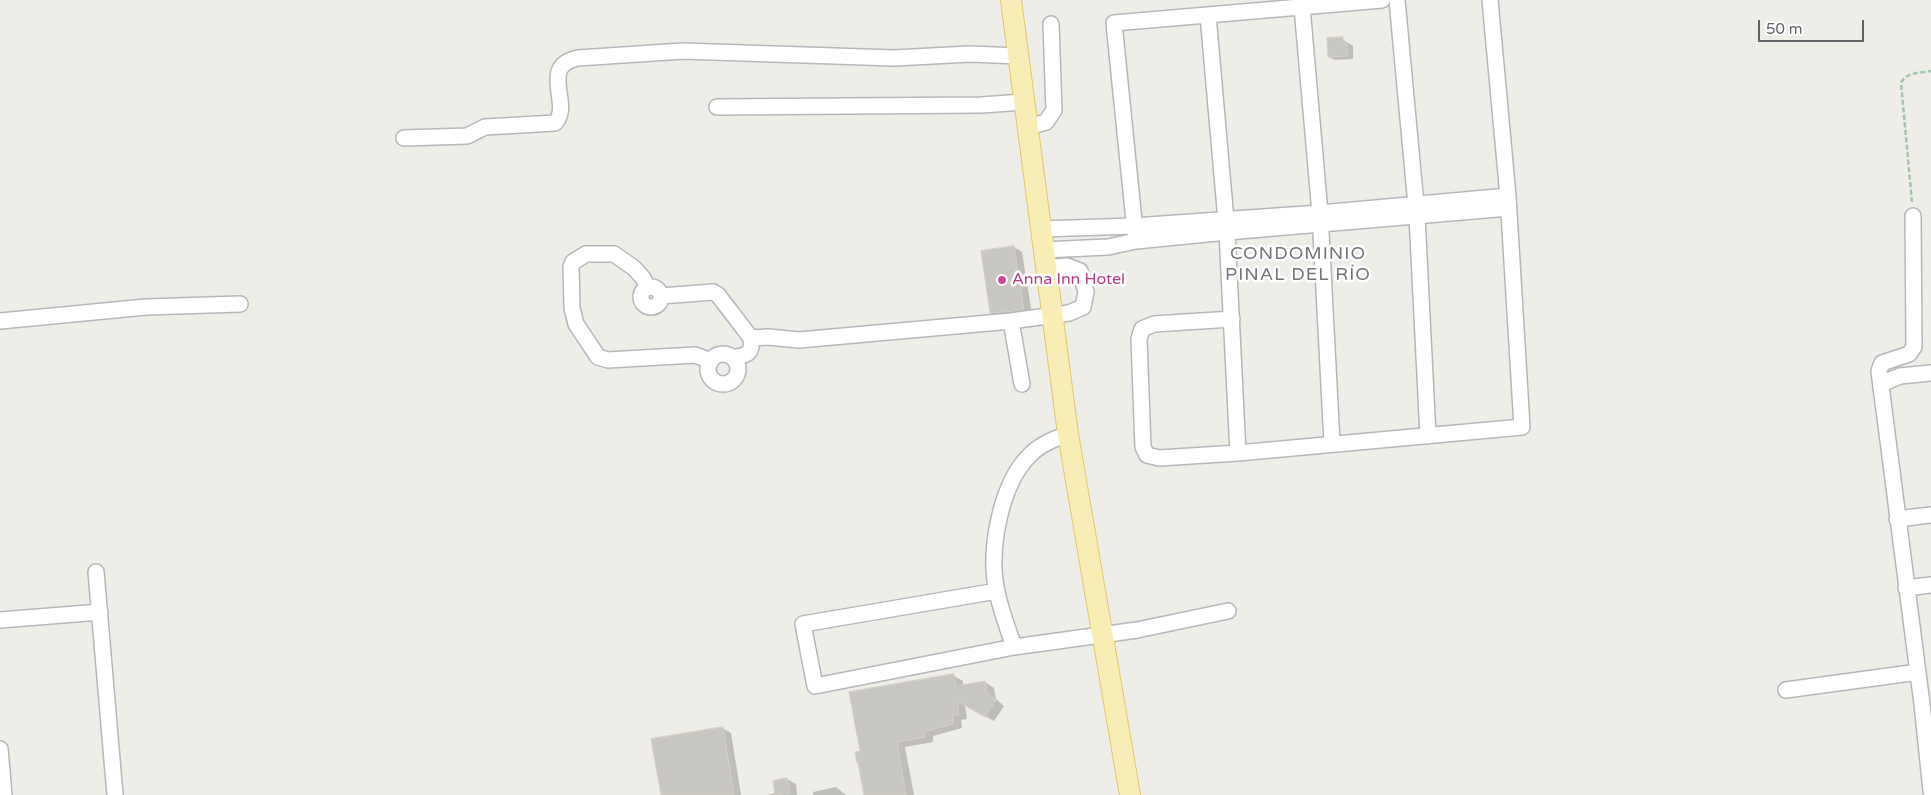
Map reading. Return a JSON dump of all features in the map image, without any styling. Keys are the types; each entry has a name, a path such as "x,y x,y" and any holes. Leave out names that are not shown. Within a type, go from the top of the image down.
{"main road":[{"path":"1011,0 1068,434 1130,795"}],"street":[{"path":"1136,241 1114,23 1382,0"},
{"path":"1397,0 1416,210 1428,436"},
{"path":"1232,319 1154,324 1142,329 1139,339 1143,447 1147,455 1158,458 1238,453 1522,427 1509,202 1490,0"},
{"path":"1302,7 1321,219 1332,443"},
{"path":"1208,15 1226,226 1238,453"},
{"path":"1028,127 1046,122 1054,110 1051,24"},
{"path":"404,138 467,136 485,127 555,123 560,114 559,78 561,68 568,60 578,58 693,51 850,57 921,57 978,54 1018,56"},
{"path":"717,107 981,105 1024,102"},
{"path":"1040,229 1226,226 1509,202"},
{"path":"1913,216 1914,347 1909,354 1882,363 1879,370 1918,672 1927,703 1931,791"},
{"path":"1044,259 1082,248 1108,247 1226,226"},
{"path":"1080,228 1082,248"},
{"path":"711,361 695,355 608,360 598,357 574,320 571,267 573,262 586,254 614,254 634,268 643,278 648,288 641,294 645,306 652,307 658,305 661,296 716,293 723,299 751,338 750,352 747,355 733,358 719,355 711,361 710,374 716,382 725,384 734,380 738,371 733,358"},
{"path":"751,338 768,337 798,340 1011,321 1069,313 1083,307 1086,298 1086,284 1080,272 1075,268 1044,259"},
{"path":"0,320 146,307 240,304"},
{"path":"1011,321 1022,384"},
{"path":"1881,384 1900,376 1931,373"},
{"path":"1014,648 997,591 995,550 997,532 1012,480 1021,465 1039,447 1068,434"},
{"path":"1897,520 1931,515"},
{"path":"96,572 115,795"},
{"path":"1906,588 1931,585"},
{"path":"997,591 803,624 815,686 1014,648 1137,630 1228,611"},
{"path":"0,620 100,612"},
{"path":"1786,690 1918,672"},
{"path":"0,750 4,795"}],"path":[{"path":"1913,216 1901,84 1904,78 1910,74 1931,71"}],"building":[{"path":"1343,37 1343,42 1347,42 1348,56 1328,57 1327,38"},
{"name":"Anna Inn Hotel","path":"1014,246 1024,310 990,313 981,251"},
{"path":"954,674 956,686 985,681 987,693 996,700 985,717 957,701 959,715 953,716 953,724 924,732 925,737 897,742 906,795 864,795 855,752 860,751 849,692"},
{"path":"723,727 734,795 661,795 651,739"},
{"path":"787,778 790,793 775,795 773,781"}],"place":[{"name":"Anna Inn Hotel","path":"1002,280"}],"district":[{"name":"CONDOMINIO PINAL DEL RÍO","path":"1298,264"}]}
